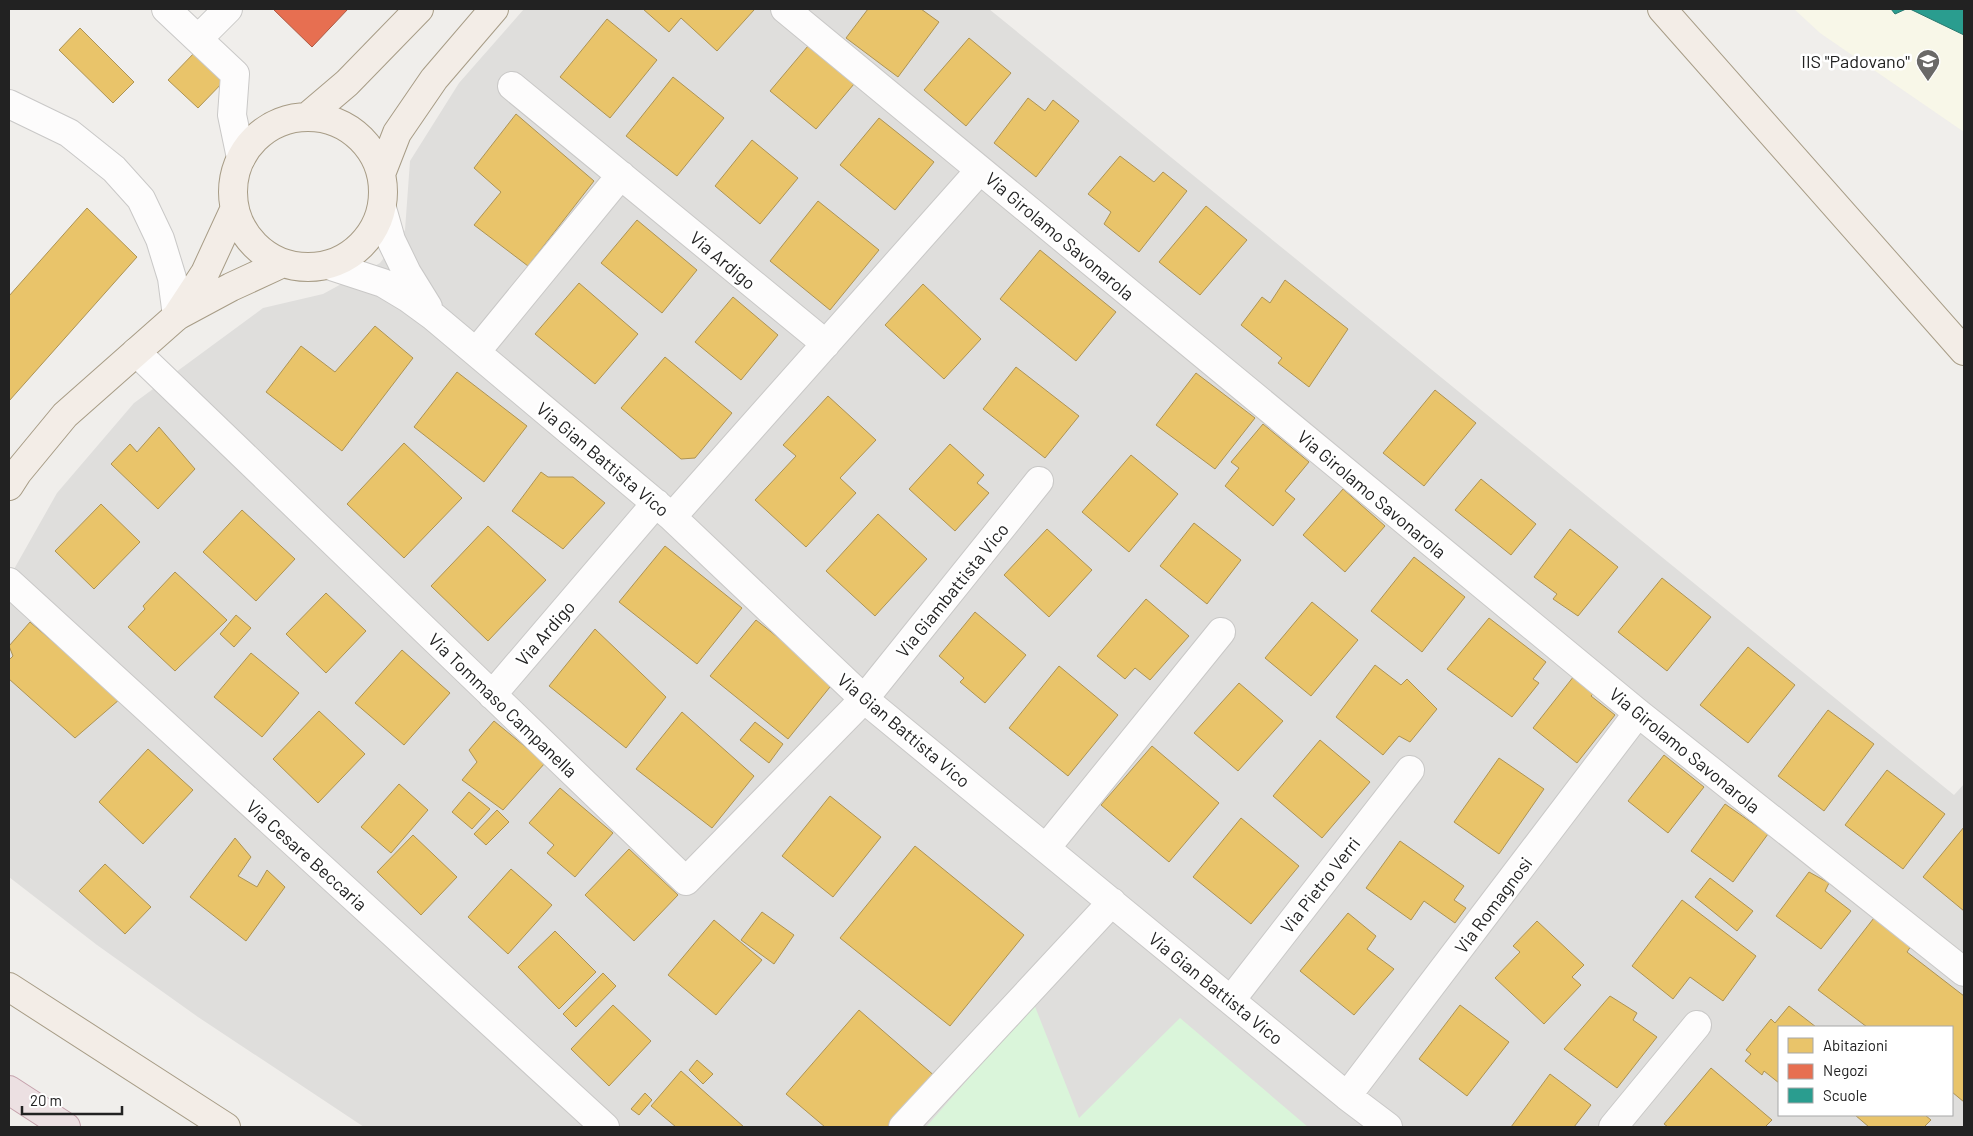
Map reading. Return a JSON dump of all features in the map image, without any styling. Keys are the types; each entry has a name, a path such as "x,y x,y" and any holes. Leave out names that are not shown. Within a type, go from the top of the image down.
{"highway":[{"path":"9,1090 66,1127"}],"main road":[{"path":"307,117 347,83 419,9"},
{"path":"381,174 398,133 434,78 494,9"},
{"path":"1662,9 1964,351"},
{"path":"307,117 331,121 354,133 371,151 381,174 384,191 382,208 375,227 363,244 347,257 328,265 305,267 283,264 261,251 244,232 234,210 233,183 241,158 253,142 268,129 286,120 307,117"},
{"path":"177,316 205,273 234,210"},
{"path":"12,474 66,415 177,316 231,287 283,264"},
{"path":"9,987 226,1127"}],"street":[{"path":"166,9 235,74 232,115 241,158"},
{"path":"198,39 228,9"},
{"name":"Via Girolamo Savonarola","path":"785,9 1638,713 1964,972"},
{"name":"Via Ardigo","path":"512,86 826,344"},
{"path":"9,104 70,133 114,168 141,199 160,239 172,278 177,316"},
{"name":"Via Ardigo","path":"492,695 664,510 826,344 980,170"},
{"path":"476,352 621,175"},
{"name":"Via Gian Battista Vico","path":"382,208 391,240 407,273 434,317"},
{"name":"Via Gian Battista Vico","path":"328,265 383,283 434,317 664,510 864,698 1347,1096 1388,1127"},
{"name":"Via Tommaso Campanella","path":"136,352 686,881 864,698"},
{"name":"Via Giambattista Vico","path":"864,698 1039,481"},
{"name":"Via Cesare Beccaria","path":"9,582 605,1127"},
{"path":"1046,848 1221,632"},
{"name":"Via Romagnosi","path":"1347,1096 1638,713"},
{"name":"Via Pietro Verri","path":"1231,1000 1410,770"},
{"path":"902,1127 1112,902"},
{"path":"1613,1127 1697,1025"}],"shaded area":[{"path":"524,9 989,9 1954,795 1964,784 1964,1127 364,1127 198,1017 97,945 9,877 9,578 57,493 134,403 263,308 323,294 380,263 405,230 410,161 459,83"},
{"name":"IIS \"Padovano\"","path":"1794,9 1964,9 1964,132 1820,33"}],"green space":[{"path":"1034,1004 1079,1118 1180,1018 1308,1127 926,1127"}],"building: Abitazioni":[{"path":"643,9 754,10 717,51 681,18 669,32"},
{"path":"868,9 921,9 939,22 898,77 846,38"},
{"path":"607,19 657,60 610,118 560,77"},
{"path":"80,28 134,82 113,103 59,50"},
{"path":"969,38 1011,73 966,126 924,90"},
{"path":"808,46 854,84 816,129 770,91"},
{"path":"196,51 226,79 198,108 168,80"},
{"path":"673,77 724,118 677,176 626,136"},
{"path":"1028,98 1045,111 1053,100 1079,121 1036,177 994,143"},
{"path":"516,114 594,181 528,266 474,225 501,192 474,168"},
{"path":"879,118 934,162 895,210 840,165"},
{"path":"752,140 798,178 760,224 715,186"},
{"path":"1120,156 1154,182 1163,172 1187,191 1139,252 1104,224 1111,212 1088,194"},
{"path":"818,201 879,250 830,310 770,261"},
{"path":"1206,206 1247,240 1200,295 1159,262"},
{"path":"87,208 137,257 9,401 9,296"},
{"path":"637,220 697,270 662,313 601,263"},
{"path":"1040,250 1116,312 1076,361 1000,299"},
{"path":"1285,280 1348,329 1309,387 1278,363 1282,358 1241,325 1262,297 1270,303"},
{"path":"579,283 638,334 595,384 535,334"},
{"path":"923,284 981,339 944,379 885,325"},
{"path":"733,297 778,335 741,380 695,342"},
{"path":"375,326 413,358 342,451 266,392 301,346 335,372"},
{"path":"665,357 732,413 695,458 681,459 621,408"},
{"path":"1016,367 1079,416 1045,458 983,409"},
{"path":"457,372 527,426 484,482 414,427"},
{"path":"1196,373 1255,418 1215,469 1156,425"},
{"path":"1435,390 1476,423 1424,486 1383,453"},
{"path":"828,396 876,440 840,478 856,493 806,547 755,500 796,456 783,445"},
{"path":"1263,424 1309,462 1285,491 1295,499 1273,526 1225,486 1239,468 1231,462"},
{"path":"159,427 195,469 158,509 111,464 130,444 137,452"},
{"path":"404,443 462,498 404,558 347,504"},
{"path":"950,444 984,475 977,483 989,493 955,531 909,489"},
{"path":"1131,455 1178,494 1129,552 1082,512"},
{"path":"541,472 548,477 573,477 605,503 563,549 512,511"},
{"path":"1481,479 1536,524 1511,555 1455,510"},
{"path":"1343,489 1385,526 1345,572 1303,535"},
{"path":"101,504 140,542 94,589 55,551"},
{"path":"242,510 295,559 256,601 203,552"},
{"path":"878,514 927,559 875,616 826,571"},
{"path":"1194,523 1241,560 1207,604 1160,566"},
{"path":"488,526 546,580 488,641 431,586"},
{"path":"1047,529 1092,570 1049,617 1004,575"},
{"path":"1570,529 1618,567 1578,616 1553,599 1557,594 1534,577"},
{"path":"665,546 742,608 697,664 619,602"},
{"path":"1414,557 1465,597 1422,652 1371,611"},
{"path":"175,572 227,620 175,671 128,627 145,609 143,606"},
{"path":"1662,578 1711,617 1667,671 1618,632"},
{"path":"326,593 366,631 326,673 286,634"},
{"path":"1146,599 1189,636 1150,680 1135,668 1125,679 1097,656"},
{"path":"1312,602 1358,640 1311,696 1265,658"},
{"path":"975,612 1026,655 985,703 960,682 964,678 939,656"},
{"path":"236,615 251,628 234,647 220,634"},
{"path":"1489,618 1546,662 1533,679 1539,683 1512,717 1447,669"},
{"path":"756,620 834,682 788,739 710,676"},
{"path":"30,622 120,699 75,738 9,679 9,660 13,656 9,646"},
{"path":"595,629 666,697 626,748 549,686"},
{"path":"1748,647 1795,685 1748,743 1700,705"},
{"path":"402,650 450,693 404,745 355,703"},
{"path":"251,653 299,693 262,737 214,697"},
{"path":"1375,665 1401,685 1407,679 1437,709 1410,742 1399,736 1383,755 1336,717"},
{"path":"1059,666 1118,715 1068,776 1009,728"},
{"path":"1574,676 1595,692 1591,696 1615,715 1577,763 1533,728"},
{"path":"1239,683 1283,721 1238,771 1194,733"},
{"path":"1828,710 1874,744 1824,811 1778,776"},
{"path":"319,711 365,754 318,803 273,759"},
{"path":"682,712 754,776 712,828 636,769"},
{"path":"494,721 545,763 503,810 462,780 477,762 469,750"},
{"path":"755,722 783,744 769,763 740,740"},
{"path":"1320,740 1370,782 1322,838 1273,796"},
{"path":"1152,746 1219,803 1169,862 1101,805"},
{"path":"148,749 193,790 143,844 99,802"},
{"path":"1664,755 1704,787 1668,833 1628,801"},
{"path":"1499,758 1544,789 1499,854 1454,822"},
{"path":"1887,770 1945,814 1903,869 1845,825"},
{"path":"399,784 428,810 391,853 361,827"},
{"path":"560,788 613,833 575,877 547,853 554,845 529,823"},
{"path":"469,792 490,809 472,829 452,812"},
{"path":"830,796 881,837 833,897 782,856"},
{"path":"1725,804 1768,834 1733,882 1691,851"},
{"path":"497,810 509,822 486,845 474,834"},
{"path":"1241,818 1299,866 1251,924 1193,877"},
{"path":"1964,827 1964,911 1923,877"},
{"path":"413,835 457,877 421,915 377,872"},
{"path":"235,838 251,857 238,876 257,887 267,870 285,887 246,941 190,897"},
{"path":"1400,841 1464,886 1454,900 1466,908 1455,923 1424,901 1411,920 1366,888"},
{"path":"915,846 1024,935 950,1026 840,938"},
{"path":"629,849 678,895 634,941 585,895"},
{"path":"105,864 151,907 125,934 79,891"},
{"path":"511,869 552,905 508,954 468,917"},
{"path":"1809,872 1829,883 1825,891 1851,911 1821,949 1776,916"},
{"path":"1710,878 1753,911 1737,931 1695,897"},
{"path":"1682,900 1756,956 1723,1001 1690,977 1673,999 1632,966"},
{"path":"762,912 794,935 774,964 741,940"},
{"path":"1348,913 1376,936 1367,949 1394,969 1354,1015 1300,971"},
{"path":"1877,914 1911,946 1907,952 1964,996 1964,1102 1953,1093 1953,1026 1866,1026 1818,990"},
{"path":"714,920 762,960 716,1015 668,975"},
{"path":"1537,921 1584,965 1572,977 1581,985 1544,1024 1495,978 1520,952 1513,946"},
{"path":"555,931 596,972 559,1009 518,967"},
{"path":"603,973 616,986 576,1027 563,1014"},
{"path":"1610,996 1637,1013 1633,1020 1657,1037 1617,1088 1564,1049"},
{"path":"613,1005 651,1041 609,1086 571,1049"},
{"path":"1460,1005 1509,1042 1467,1096 1419,1059"},
{"path":"1789,1006 1815,1026 1778,1026 1778,1082 1764,1071 1762,1075 1745,1061 1751,1054 1746,1050 1771,1019 1775,1023"},
{"path":"859,1010 937,1078 894,1127 825,1127 786,1094"},
{"path":"697,1060 713,1074 703,1084 689,1070"},
{"path":"1711,1068 1772,1120 1765,1127 1668,1127 1664,1124"},
{"path":"681,1071 744,1127 676,1127 651,1106"},
{"path":"1550,1074 1591,1105 1574,1127 1511,1127"},
{"path":"645,1093 652,1100 639,1115 631,1109"},
{"path":"1856,1116 1926,1116 1931,1120 1924,1127 1869,1127"}],"building: Negozi":[{"path":"273,9 348,9 312,47"}],"building: Scuole":[{"path":"1891,9 1906,9 1895,14"},
{"path":"1910,9 1964,9 1964,35"}],"place":[{"name":"IIS \"Padovano\"","path":"1928,82"}]}
